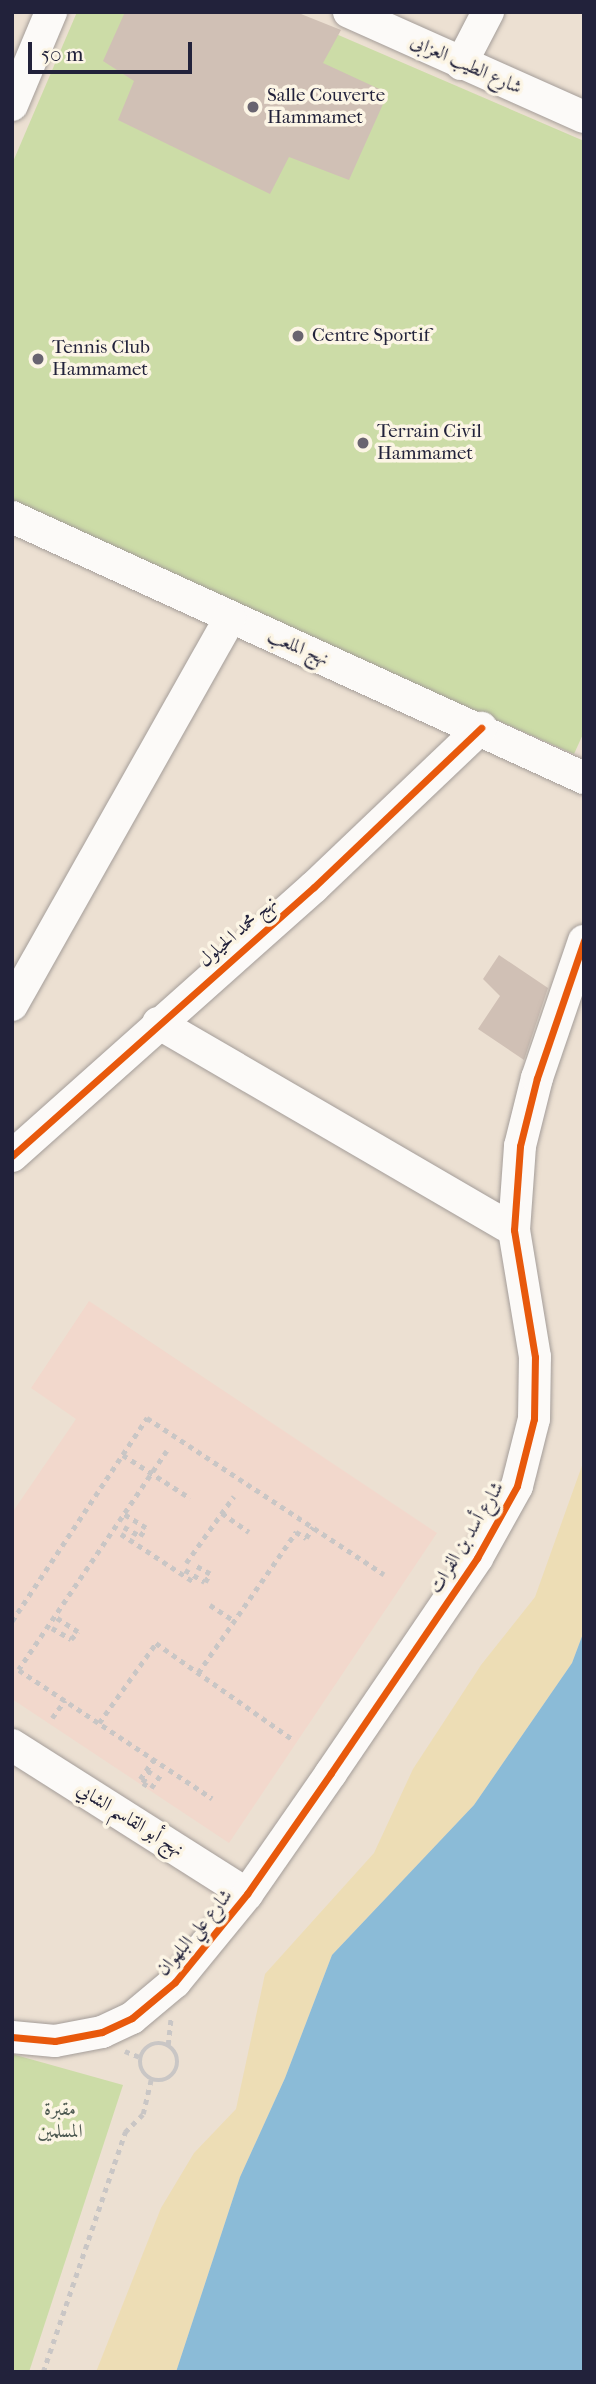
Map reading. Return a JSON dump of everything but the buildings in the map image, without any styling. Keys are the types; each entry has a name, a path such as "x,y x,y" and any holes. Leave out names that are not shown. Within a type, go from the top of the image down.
{"street":[{"path":"12,105 51,12"},
{"name":"شارع الطيب العزابى","path":"349,12 584,117"},
{"path":"461,64 488,12"},
{"name":"نهج الملعب","path":"12,517 230,618 481,728 584,778"},
{"path":"12,1005 230,618"},
{"name":"نهج محمد الحيلول","path":"12,1157 158,1023 314,887 481,728"},
{"name":"شارع أسد بن الفرات","path":"247,1894 477,1558 517,1486 534,1419 535,1357 514,1230 520,1146 537,1078 584,942"},
{"path":"158,1023 514,1230"},
{"name":"نهج أبو القاسم الشابي","path":"12,1745 247,1894"},
{"name":"شارع علي البلهوان","path":"12,2037 68,2040 132,2018 170,1988 247,1894"}],"path":[{"path":"12,1621 147,1418 384,1574"},
{"path":"19,1670 167,1451"},
{"path":"123,1454 190,1498"},
{"path":"186,1563 234,1496"},
{"path":"222,1513 249,1532"},
{"path":"124,1514 146,1528 140,1536 124,1527"},
{"path":"198,1673 296,1532 306,1538 313,1527"},
{"path":"121,1534 194,1582"},
{"path":"185,1570 205,1582 210,1574 194,1565"},
{"path":"210,1605 235,1621"},
{"path":"52,1628 71,1639 78,1632 55,1617"},
{"path":"99,1723 156,1643 292,1739"},
{"path":"12,1665 212,1798"},
{"path":"52,1718 65,1700"},
{"path":"140,1779 154,1759"},
{"path":"151,1770 143,1783 151,1788 161,1774"},
{"path":"152,2044 168,2045 179,2061 176,2070 160,2081 152,2080 139,2064 140,2057 152,2044"},
{"path":"43,2372 125,2132 143,2114 152,2080"}],"shaded area":[{"path":"89,1301 437,1533 229,1843 12,1699 12,1513 76,1419 31,1388"}],"green space":[{"name":"Centre Sportif","path":"77,12 285,12 584,141 584,732 574,754 12,507 12,164"},
{"name":"مقبرة المسلمين","path":"12,2054 123,2085 29,2372 12,2372"}],"sand":[{"path":"584,1460 584,1631 572,1663 474,1805 332,1955 285,2078 240,2177 176,2372 96,2372 161,2208 194,2153 236,2109 265,1974 374,1853 413,1769 481,1665 535,1597"}],"water":[{"path":"584,1631 584,2372 176,2372 240,2177 285,2078 332,1955 474,1805 572,1663"}],"cycle path":[{"path":"12,1156 314,887 481,728"},
{"path":"12,2037 55,2041 102,2032 132,2018 175,1982 247,1894 331,1773 477,1558 517,1486 534,1419 535,1357 514,1230 520,1146 537,1078 584,941"}],"place":[{"name":"Salle Couverte Hammamet","path":"253,107"},
{"name":"Centre Sportif","path":"298,336"},
{"name":"Tennis Club Hammamet","path":"38,359"},
{"name":"Terrain Civil Hammamet","path":"363,443"}]}
